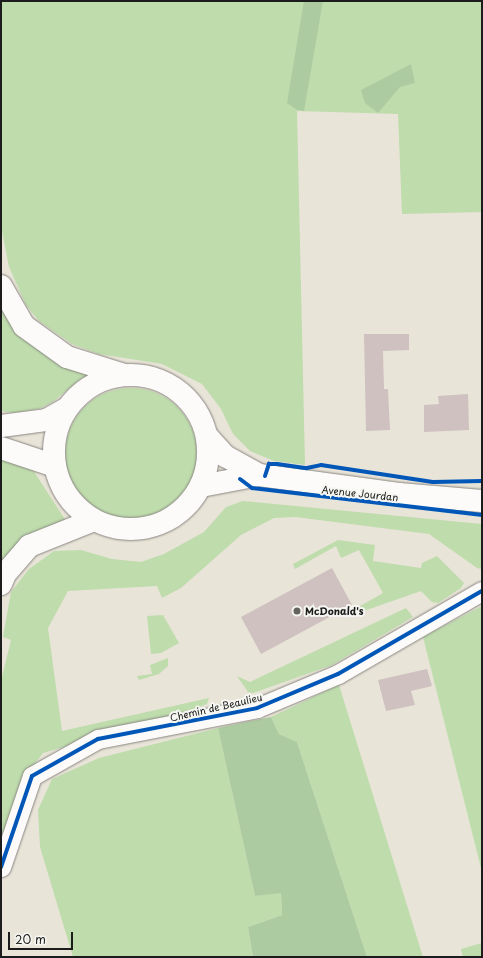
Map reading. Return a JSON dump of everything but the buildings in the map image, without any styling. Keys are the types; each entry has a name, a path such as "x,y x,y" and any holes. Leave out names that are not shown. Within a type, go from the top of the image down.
{"main road":[{"path":"1,286 24,326 67,357 124,374 148,376 170,384 188,399 202,418 207,436 208,464 201,486 187,506 161,523 142,528 118,528 94,520 80,510 68,497 60,482 55,466 54,446 58,427 66,409"},
{"path":"1,426 46,420 66,409 82,392 95,384 124,374"},
{"name":"Avenue Jourdan","path":"207,436 225,456 259,475"},
{"path":"1,448 55,466"},
{"name":"Avenue Jourdan","path":"201,486 259,475 377,491 482,501"},
{"path":"1,584 5,574 29,546 94,520"}],"street":[{"name":"Chemin de Beaulieu","path":"1,867 32,776 98,739 257,708 272,702 338,674 482,591"}],"green space":[{"path":"1,1 482,1 482,212 402,214 398,114 297,111 305,465 274,461 250,451 233,434 221,409 202,384 162,364 99,354 72,344 39,321 26,305 9,267 1,226"},
{"path":"304,1 323,1 304,111 297,110 287,103"},
{"path":"411,64 415,83 400,87 378,113 365,103 361,90"},
{"path":"1,306 91,374 79,380 54,401 39,409 15,413 1,411"},
{"path":"137,388 156,393 168,399 178,407 186,417 192,429 196,441 196,467 192,479 186,491 178,501 168,509 156,515 144,519 125,520 106,515 94,509 84,501 76,491 70,479 66,467 65,448 70,429 76,417 84,407 94,399 106,393 118,389"},
{"path":"1,456 14,457 33,470 68,524 1,567"},
{"path":"243,501 482,524 482,569 477,568 429,534 295,517 274,518 241,535 181,588 162,598 157,586 68,591 48,628 62,731 209,698 207,704 189,711 43,753 26,775 1,853 1,681 11,640 3,637 11,592 29,569 54,551 81,550 112,559 141,562 164,554 204,532 226,507"},
{"path":"338,540 375,545 373,561 421,568 422,563 437,556 464,583 461,588 438,603 432,602 421,591 355,614 353,610 383,593 359,550 341,558 336,546 295,569 293,564"},
{"path":"482,606 482,872 423,637"},
{"path":"406,608 413,617 332,665 253,693 248,692 237,676 250,682"},
{"path":"163,615 179,643 161,653 151,654 147,616"},
{"path":"168,658 168,666 159,674 139,680 137,676 152,674 150,665"},
{"path":"339,685 423,957 367,957 297,742 279,734 271,717"},
{"path":"271,717 279,734 297,742 367,957 253,957 248,927 282,915 281,893 255,896 218,728"},
{"path":"218,728 255,896 281,892 282,915 248,927 253,957 73,957 40,847 38,810 52,779 99,758"},
{"path":"482,943 482,957 463,957 461,949"}],"cycle path":[{"path":"265,476 269,464 307,468 321,465 433,482 482,481"},
{"path":"240,479 252,488 482,515"},
{"path":"1,867 32,776 98,739 257,708 338,674 482,591"}],"place":[{"name":"McDonald's","path":"297,611"}]}
